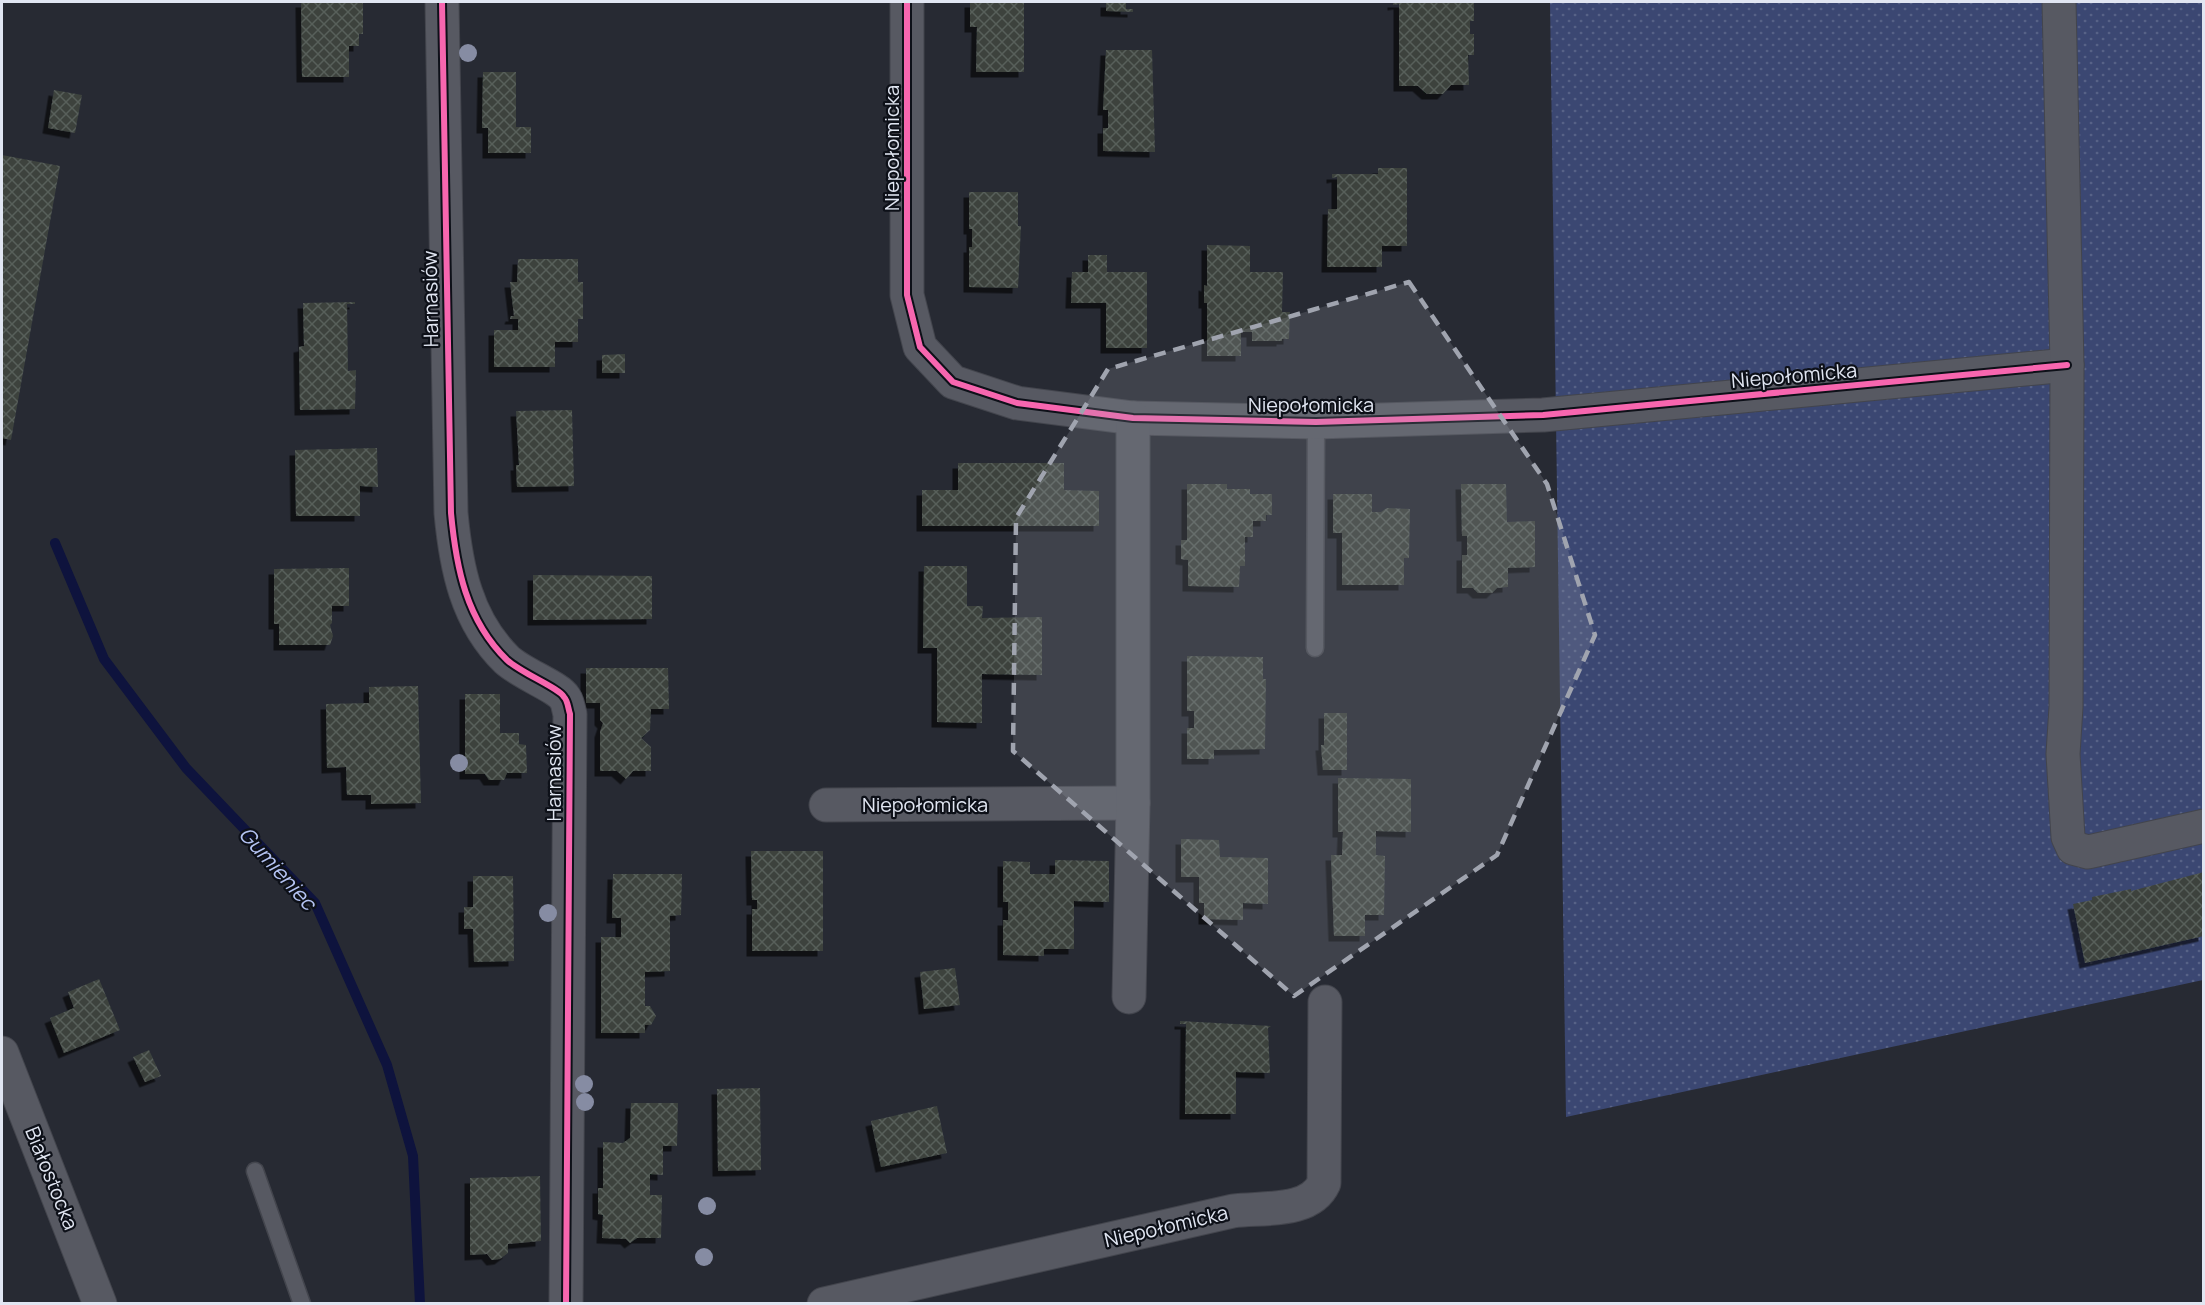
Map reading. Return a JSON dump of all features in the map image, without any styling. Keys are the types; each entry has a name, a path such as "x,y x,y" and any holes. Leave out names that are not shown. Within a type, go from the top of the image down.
{"street":[{"name":"Harnasiów","path":"442,2 451,501 455,559 477,620 495,645 523,672 559,690 566,698 570,714 566,1304"},
{"name":"Niepołomicka","path":"908,2 907,295 920,347 953,382 1017,403 1133,418 1316,422 1543,415 2067,365"},
{"path":"2059,2 2067,365 2067,707 2063,754 2068,837 2073,848 2088,852 2204,826"},
{"path":"1129,997 1133,803 1133,418"},
{"name":"Niepołomicka","path":"826,805 1133,803"},
{"name":"Niepołomicka","path":"824,1304 1233,1211 1294,1205 1319,1194 1324,1183 1325,1002"},
{"name":"Białostocka","path":"2,1053 100,1304"}],"lane":[{"path":"1315,648 1316,422"},
{"path":"255,1171 302,1304"}],"highlighted area":[{"path":"1409,282 1547,484 1595,635 1497,855 1294,996 1013,751 1016,518 1108,369"}],"shaded area":[{"path":"1550,2 2203,2 2203,980 1566,1117"}],"building":[{"path":"301,2 363,2 363,34 359,34 359,46 349,46 349,77 302,77"},
{"path":"970,2 1024,2 1024,72 976,72 977,27 970,27"},
{"path":"1106,2 1126,2 1126,9 1133,9 1133,12 1106,11"},
{"path":"1393,2 1474,2 1474,21 1470,21 1470,34 1474,34 1474,55 1468,55 1469,85 1451,85 1443,94 1427,94 1418,86 1399,86 1399,4 1393,5"},
{"path":"1106,50 1152,50 1155,152 1103,151 1103,128 1108,128 1108,110 1103,110"},
{"path":"483,72 516,72 516,127 531,127 531,153 488,153 488,128 482,128"},
{"path":"54,90 82,95 75,133 48,128"},
{"path":"2,155 60,166 11,440 2,438"},
{"path":"1378,168 1407,168 1407,246 1382,246 1382,267 1327,267 1328,209 1337,209 1337,177 1332,178 1332,174 1378,174"},
{"path":"969,192 1018,192 1018,226 1021,226 1018,288 969,287 969,247 972,247 972,229 969,229"},
{"path":"1207,245 1250,246 1250,272 1283,272 1282,312 1290,312 1289,339 1252,341 1252,332 1241,332 1241,356 1207,356 1207,303 1204,303 1204,285 1207,286"},
{"path":"1088,255 1107,255 1107,272 1147,272 1147,348 1106,348 1106,303 1071,303 1072,272 1088,272"},
{"path":"518,259 578,259 578,282 583,282 583,319 578,319 578,342 555,342 555,367 494,367 494,330 518,330 518,319 510,319 514,316 510,282 517,282"},
{"path":"355,302 355,304 347,304 348,371 356,370 355,409 300,410 299,347 304,346 303,303"},
{"path":"625,354 625,373 602,373 602,355"},
{"path":"572,410 574,486 517,487 516,465 519,465 516,411"},
{"path":"377,448 378,487 360,486 360,516 296,516 295,450"},
{"path":"958,463 1064,463 1064,490 1099,491 1099,526 922,526 922,490 958,490"},
{"path":"1187,484 1227,484 1227,489 1250,489 1250,494 1272,494 1272,515 1266,515 1266,521 1253,521 1253,537 1245,537 1245,566 1240,566 1239,587 1188,586 1188,560 1181,559 1181,540 1187,540"},
{"path":"1461,484 1506,484 1507,522 1535,521 1535,567 1508,568 1508,587 1497,588 1492,593 1478,593 1473,588 1462,588 1462,555 1467,555 1467,536 1462,536"},
{"path":"1333,494 1372,494 1372,512 1381,512 1387,508 1410,509 1409,558 1404,558 1404,585 1342,585 1342,533 1333,533"},
{"path":"924,566 967,566 967,606 983,606 982,618 1042,617 1042,675 982,674 982,723 937,722 937,648 923,648"},
{"path":"349,568 349,606 332,606 330,625 333,636 330,645 279,645 279,624 274,624 274,569"},
{"path":"533,575 652,576 652,619 533,620"},
{"path":"1187,656 1263,657 1263,679 1266,679 1265,749 1214,750 1214,759 1187,759 1187,728 1194,728 1194,711 1187,711"},
{"path":"586,668 668,668 669,709 651,709 650,730 641,738 651,747 651,771 633,771 626,779 617,771 600,771 600,732 603,723 600,720 600,703 586,703"},
{"path":"418,686 421,803 371,804 371,795 347,795 346,767 327,768 326,704 369,703 369,687"},
{"path":"465,694 500,694 500,733 519,733 519,744 526,745 527,773 507,773 504,780 489,780 485,774 465,774"},
{"path":"1324,713 1347,713 1347,770 1323,770 1321,745 1324,745"},
{"path":"1338,778 1411,779 1411,832 1376,831 1376,855 1385,856 1384,915 1365,915 1365,936 1334,936 1331,855 1342,855 1343,832 1338,832"},
{"path":"1181,839 1219,840 1220,857 1268,858 1268,904 1243,903 1243,920 1204,919 1204,903 1199,903 1199,877 1181,877"},
{"path":"751,851 823,851 823,951 752,951 752,909 757,909 757,900 752,900"},
{"path":"1055,860 1109,861 1109,902 1074,901 1074,949 1044,949 1044,956 1003,955 1003,920 1008,920 1008,902 1003,902 1003,861 1030,862 1030,874 1055,874"},
{"path":"2204,872 2204,936 2085,963 2073,904 2092,900 2092,897 2131,889 2131,891"},
{"path":"613,874 682,874 681,915 670,916 670,971 645,972 645,1006 650,1006 656,1016 651,1025 645,1025 645,1033 601,1033 601,937 621,937 621,918 612,918"},
{"path":"473,876 513,876 514,961 474,962 473,929 464,929 464,907 473,907"},
{"path":"955,968 960,1005 924,1009 920,972"},
{"path":"99,979 120,1030 64,1053 50,1018 74,1008 68,992"},
{"path":"1180,1021 1271,1026 1268,1028 1270,1073 1236,1072 1236,1114 1185,1114 1186,1024 1180,1024"},
{"path":"149,1050 161,1076 145,1082 133,1057"},
{"path":"760,1088 761,1170 718,1171 717,1089"},
{"path":"631,1103 678,1103 677,1146 663,1146 663,1175 650,1174 650,1195 662,1195 661,1238 637,1238 630,1243 626,1239 602,1238 603,1215 598,1214 598,1188 603,1188 603,1142 623,1143 630,1138"},
{"path":"937,1106 947,1153 881,1167 871,1121"},
{"path":"540,1176 541,1241 508,1244 508,1253 500,1259 492,1260 487,1254 470,1255 470,1178"}],"waterway":[{"name":"Gumieniec","path":"55,543 104,659 186,768 315,903 387,1065 413,1156 420,1304"}],"cycle path":[{"path":"442,2 451,513 456,553 460,573 473,610 493,644 513,665 561,693 566,700 570,714 566,1304"},
{"path":"907,2 907,295 920,347 953,382 1017,403 1133,418 1316,422 1543,415 2067,365"}]}
